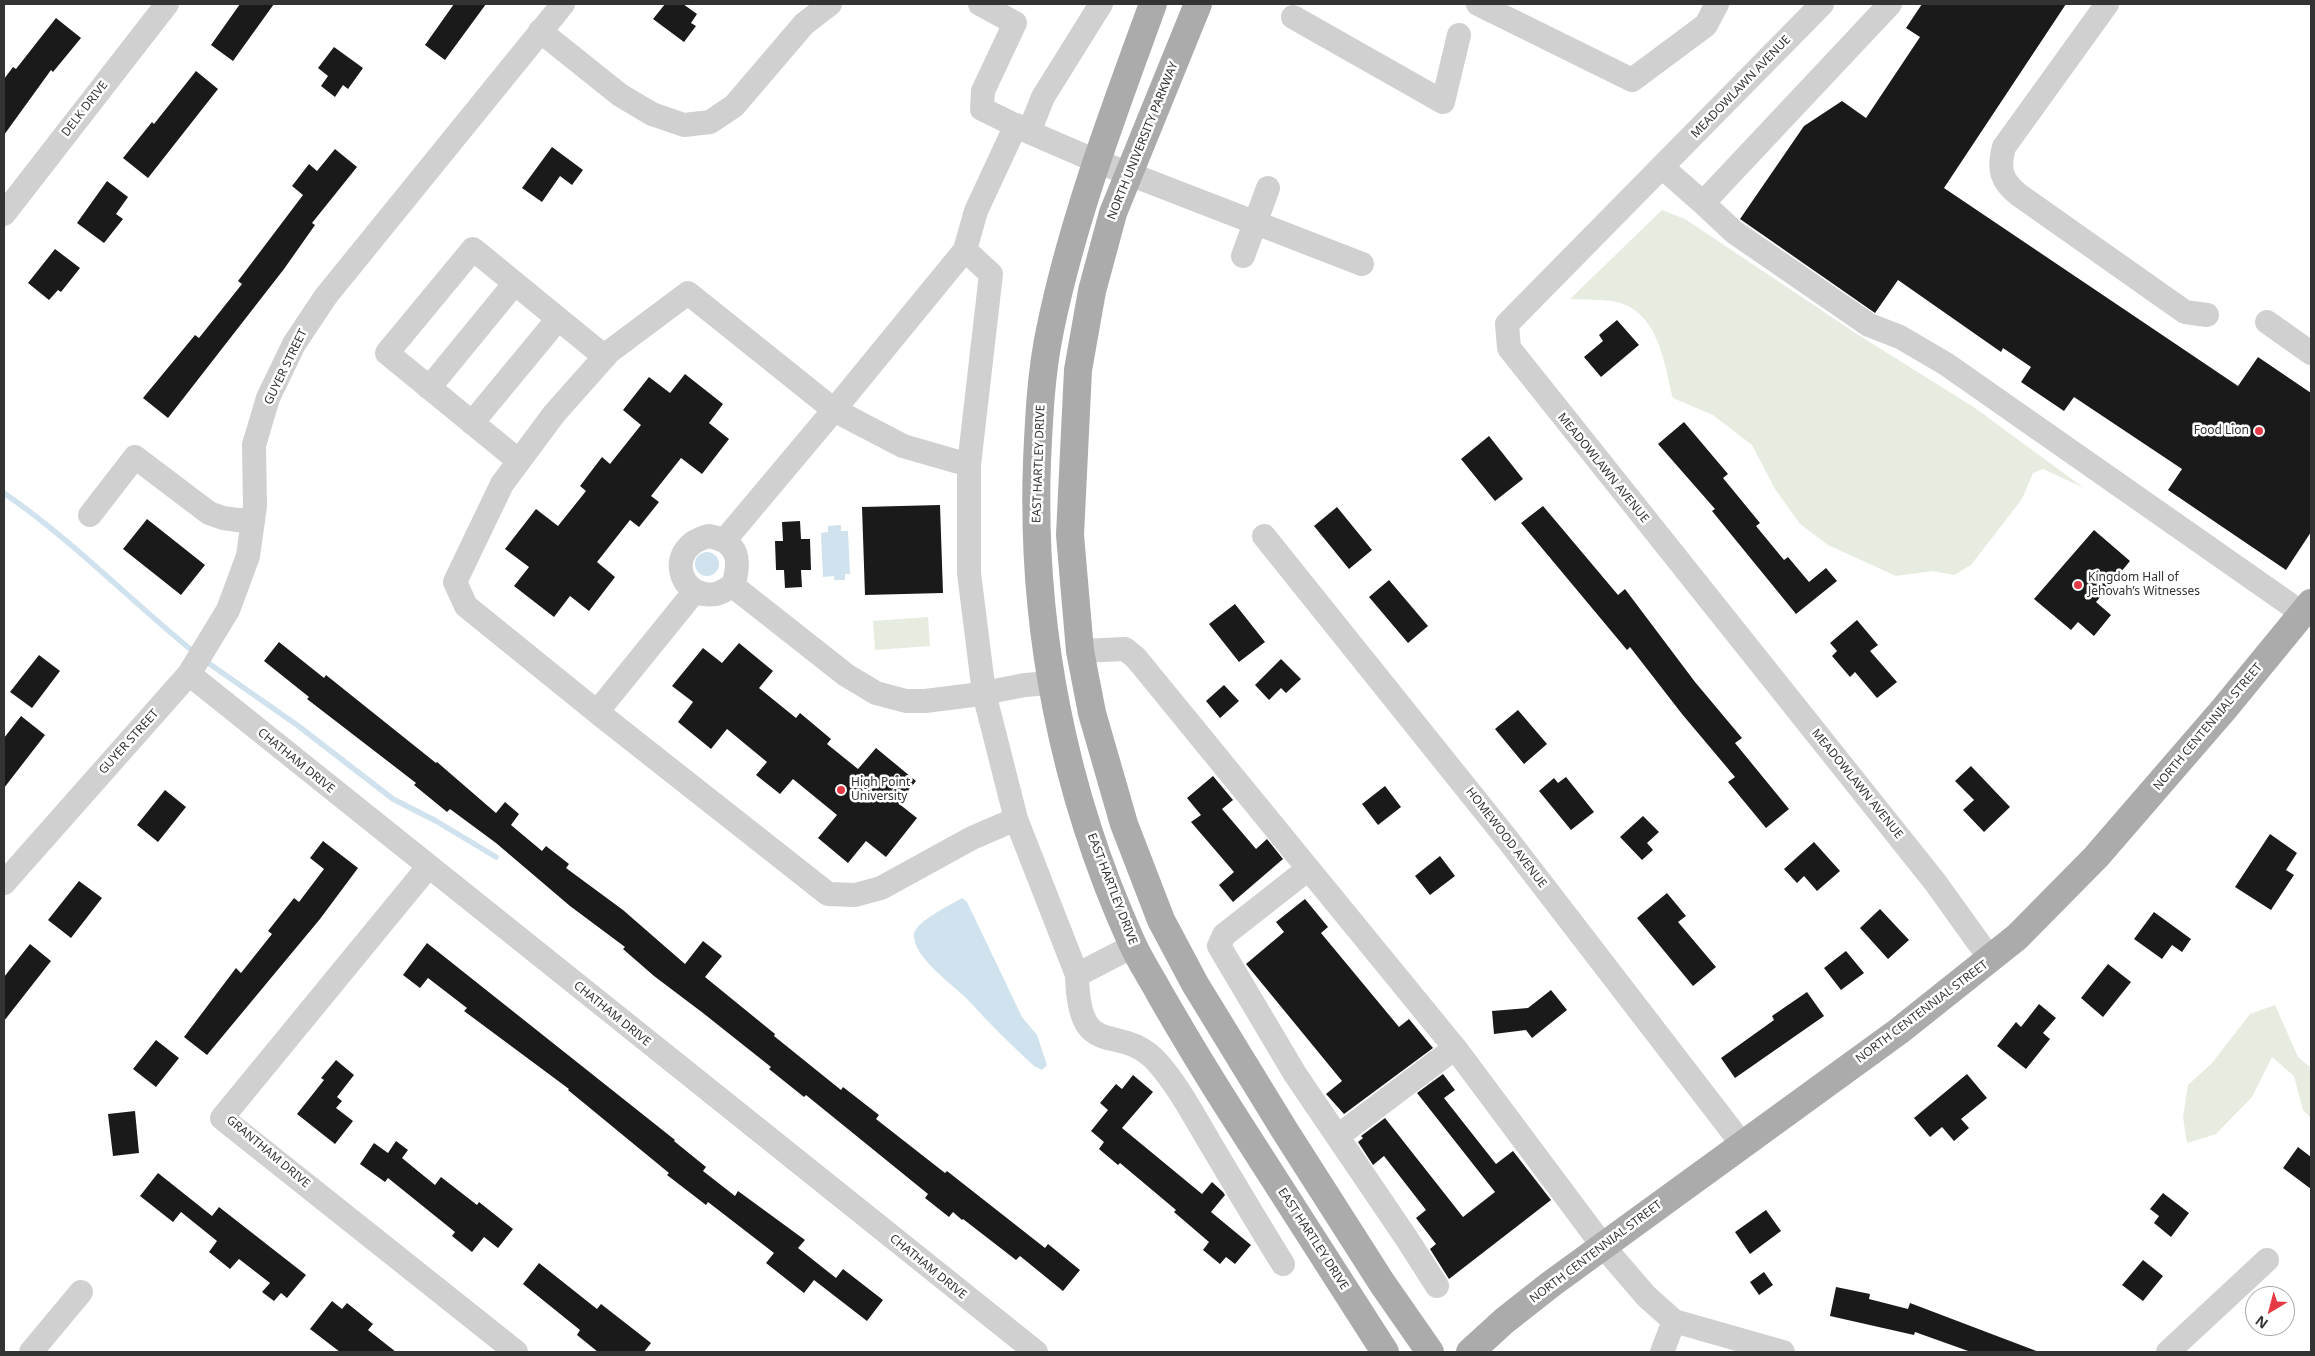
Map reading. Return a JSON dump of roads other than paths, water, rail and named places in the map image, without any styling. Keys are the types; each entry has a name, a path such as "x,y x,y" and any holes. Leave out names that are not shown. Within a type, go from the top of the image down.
{"main road":[{"path":"1096,161 1153,4"},
{"name":"NORTH UNIVERSITY PARKWAY","path":"1080,651 1070,535 1078,370 1092,291 1113,213 1198,4"},
{"name":"EAST HARTLEY DRIVE","path":"1096,161 1071,242 1050,332 1039,416 1036,528 1044,637 1050,683 1068,768 1102,869 1133,946 1198,1059 1385,1352"},
{"path":"1036,528 1056,567 1062,641 1070,649 1080,651 1092,713 1124,824 1161,920 1195,984 1285,1131 1382,1284 1430,1352"},
{"name":"NORTH CENTENNIAL STREET","path":"1470,1352 1504,1321 1603,1246 1899,1031 1991,960 2096,857 2224,709 2307,608"},
{"path":"1050,683 1066,690 1073,698 1078,722 1121,868 1170,936"}],"street":[{"name":"DELK DRIVE","path":"4,214 166,4"},
{"name":"GUYER STREET","path":"4,883 190,674 228,610 248,556 255,506 254,445 268,398 294,344 326,296 563,4"},
{"path":"540,32 620,95 652,114 684,125 710,122 734,106 804,24 830,4"},
{"path":"980,4 1015,23 983,91 982,109 1022,129 1096,161 1362,264"},
{"path":"724,541 965,250 976,211 1022,129 1101,4"},
{"path":"1478,4 1632,80 1706,25 1717,4"},
{"name":"MEADOWLAWN AVENUE","path":"1822,4 1507,324 1509,348 1936,882 1991,960"},
{"path":"2106,4 2004,147 2000,165 2001,174 2006,184 2015,191 2185,312 2207,315"},
{"path":"1703,203 1882,7"},
{"path":"1293,18 1443,102 1459,35"},
{"path":"1662,167 1734,232 1861,320 1900,337 1946,364 2307,608"},
{"path":"1243,256 1268,188"},
{"path":"519,461 387,353 473,249 605,357"},
{"path":"965,250 991,274 969,465 969,573 984,693 1016,819 1078,975 1078,1000 1082,1015 1089,1028 1102,1037 1138,1049 1156,1062 1178,1090 1283,1264"},
{"path":"430,388 515,283"},
{"path":"969,465 903,446 834,410 688,293 605,357 554,414 502,484 454,582 466,606 828,894 855,895 881,888 972,838 1016,819"},
{"path":"472,423 558,319"},
{"path":"2267,322 2311,353"},
{"path":"90,515 135,457 209,513 223,518 253,522"},
{"path":"709,536 724,541 737,556 738,566 733,586 714,594 695,591 687,584 680,568 685,550 698,539 709,536"},
{"name":"HOMEWOOD AVENUE","path":"1264,536 1508,840 1742,1144"},
{"path":"733,586 846,675 876,693 906,700 925,701 1025,685 1050,683"},
{"path":"598,712 695,591"},
{"path":"1080,651 1125,649 1136,658 1454,1048 1603,1246 1646,1296 1674,1321 1783,1352"},
{"name":"CHATHAM DRIVE","path":"190,674 428,867 1036,1352"},
{"name":"GRANTHAM DRIVE","path":"428,867 222,1118 516,1352"},
{"path":"1308,869 1224,935 1219,946 1295,1074 1436,1286"},
{"path":"1078,975 1133,946"},
{"path":"1338,1136 1454,1048"},
{"path":"2168,1352 2267,1260"},
{"path":"31,1352 81,1292"},
{"path":"1662,1352 1674,1321"}],"water":[{"path":"841,525 841,531 848,531 850,574 845,574 845,580 834,580 834,576 823,577 821,533 828,532 828,526"},
{"path":"707,552 716,555 719,564 716,573 707,576 698,573 695,564 698,555"},
{"path":"962,898 967,902 1022,1017 1037,1035 1047,1065 1042,1070 1025,1058 920,953 914,935 920,924"}],"waterway":[{"path":"4,493 77,550 195,653"},
{"path":"204,660 297,725 393,799 436,821 496,857"}],"place":[{"name":"Food Lion","path":"2259,431"},
{"name":"Kingdom Hall of Jehovah’s Witnesses","path":"2078,585"},
{"name":"High Point University","path":"841,790"}]}
